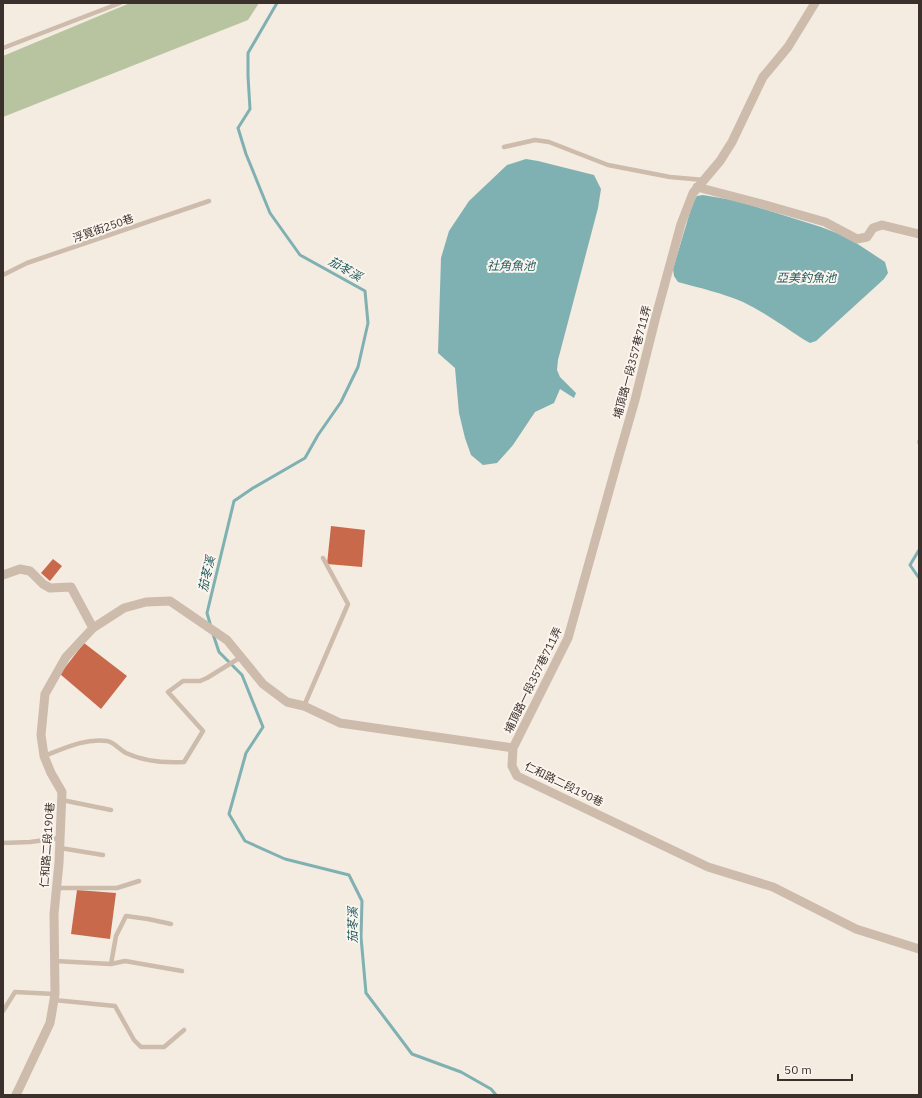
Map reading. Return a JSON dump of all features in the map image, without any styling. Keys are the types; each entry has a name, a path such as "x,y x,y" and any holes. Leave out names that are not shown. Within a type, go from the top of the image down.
{"street":[{"name":"埔頂路一段357巷711弄","path":"513,748 568,638 636,400 656,316 681,224 693,193 720,161 732,142 763,77 788,48 815,3"},
{"path":"701,184 762,204 825,222 857,239 866,238 873,228 882,225 919,234"},
{"path":"3,575 20,569 30,571 43,584 50,588 71,587 93,628"},
{"name":"仁和路二段190巷","path":"16,1095 50,1023 55,997 54,914 60,848 62,792 51,773 44,756 41,735 45,694 66,657 93,628 124,608 146,602 170,601 227,640 241,657"},
{"path":"241,657 263,684 288,702 304,706 340,723 513,748"},
{"name":"仁和路二段190巷","path":"513,748 512,766 517,776 708,867 773,887 856,929 919,949"}],"lane":[{"path":"3,48 120,3"},
{"path":"504,147 535,140 549,142 608,165 701,184"},
{"name":"浮筧街250巷","path":"3,275 27,263 209,201"},
{"path":"304,706 348,604 324,558"},
{"path":"44,756 81,742 99,741 110,742 125,752 137,757 171,763 184,762 203,730 168,692 183,681 200,681 207,678 241,657"},
{"path":"62,800 111,810"},
{"path":"3,843 60,838"},
{"path":"60,848 104,855"},
{"path":"57,888 116,888 139,881"},
{"path":"111,964 116,936 126,916 148,918 171,924"},
{"path":"55,961 111,964 125,961 182,971"},
{"path":"3,1012 15,992 114,1006 134,1040 141,1047 164,1047 184,1030"}],"green space":[{"path":"130,3 259,3 248,20 3,117 3,56"}],"water":[{"name":"社角魚池","path":"526,159 594,175 601,189 598,208 558,360 557,370 560,377 576,393 574,398 560,389 554,403 535,412 513,445 497,463 483,465 471,455 465,438 459,413 455,368 438,353 441,258 449,231 469,201 507,165"},
{"name":"亞美釣魚池","path":"703,195 738,201 821,227 847,237 885,262 888,273 884,279 816,341 810,343 743,302 719,293 678,282 674,276 673,269 693,202 697,196"}],"building":[{"path":"331,526 365,530 362,567 327,564"},
{"path":"53,559 62,566 50,581 41,573"},
{"path":"84,643 127,676 101,709 60,674"},
{"path":"77,890 116,893 110,939 71,934"}],"waterway":[{"name":"茄苳溪","path":"211,627 207,613 234,501 253,488 305,458 318,435 341,402 358,367 368,323 365,291 300,255 270,213 246,154 238,128 250,109 248,53 277,3"},
{"path":"919,550 910,565 919,578"},
{"name":"茄苳溪","path":"213,634 219,652 242,675 263,727 246,753 229,814 245,841 285,859 349,875 362,901 361,937 366,993 412,1054 461,1072 491,1089 496,1095"}]}
